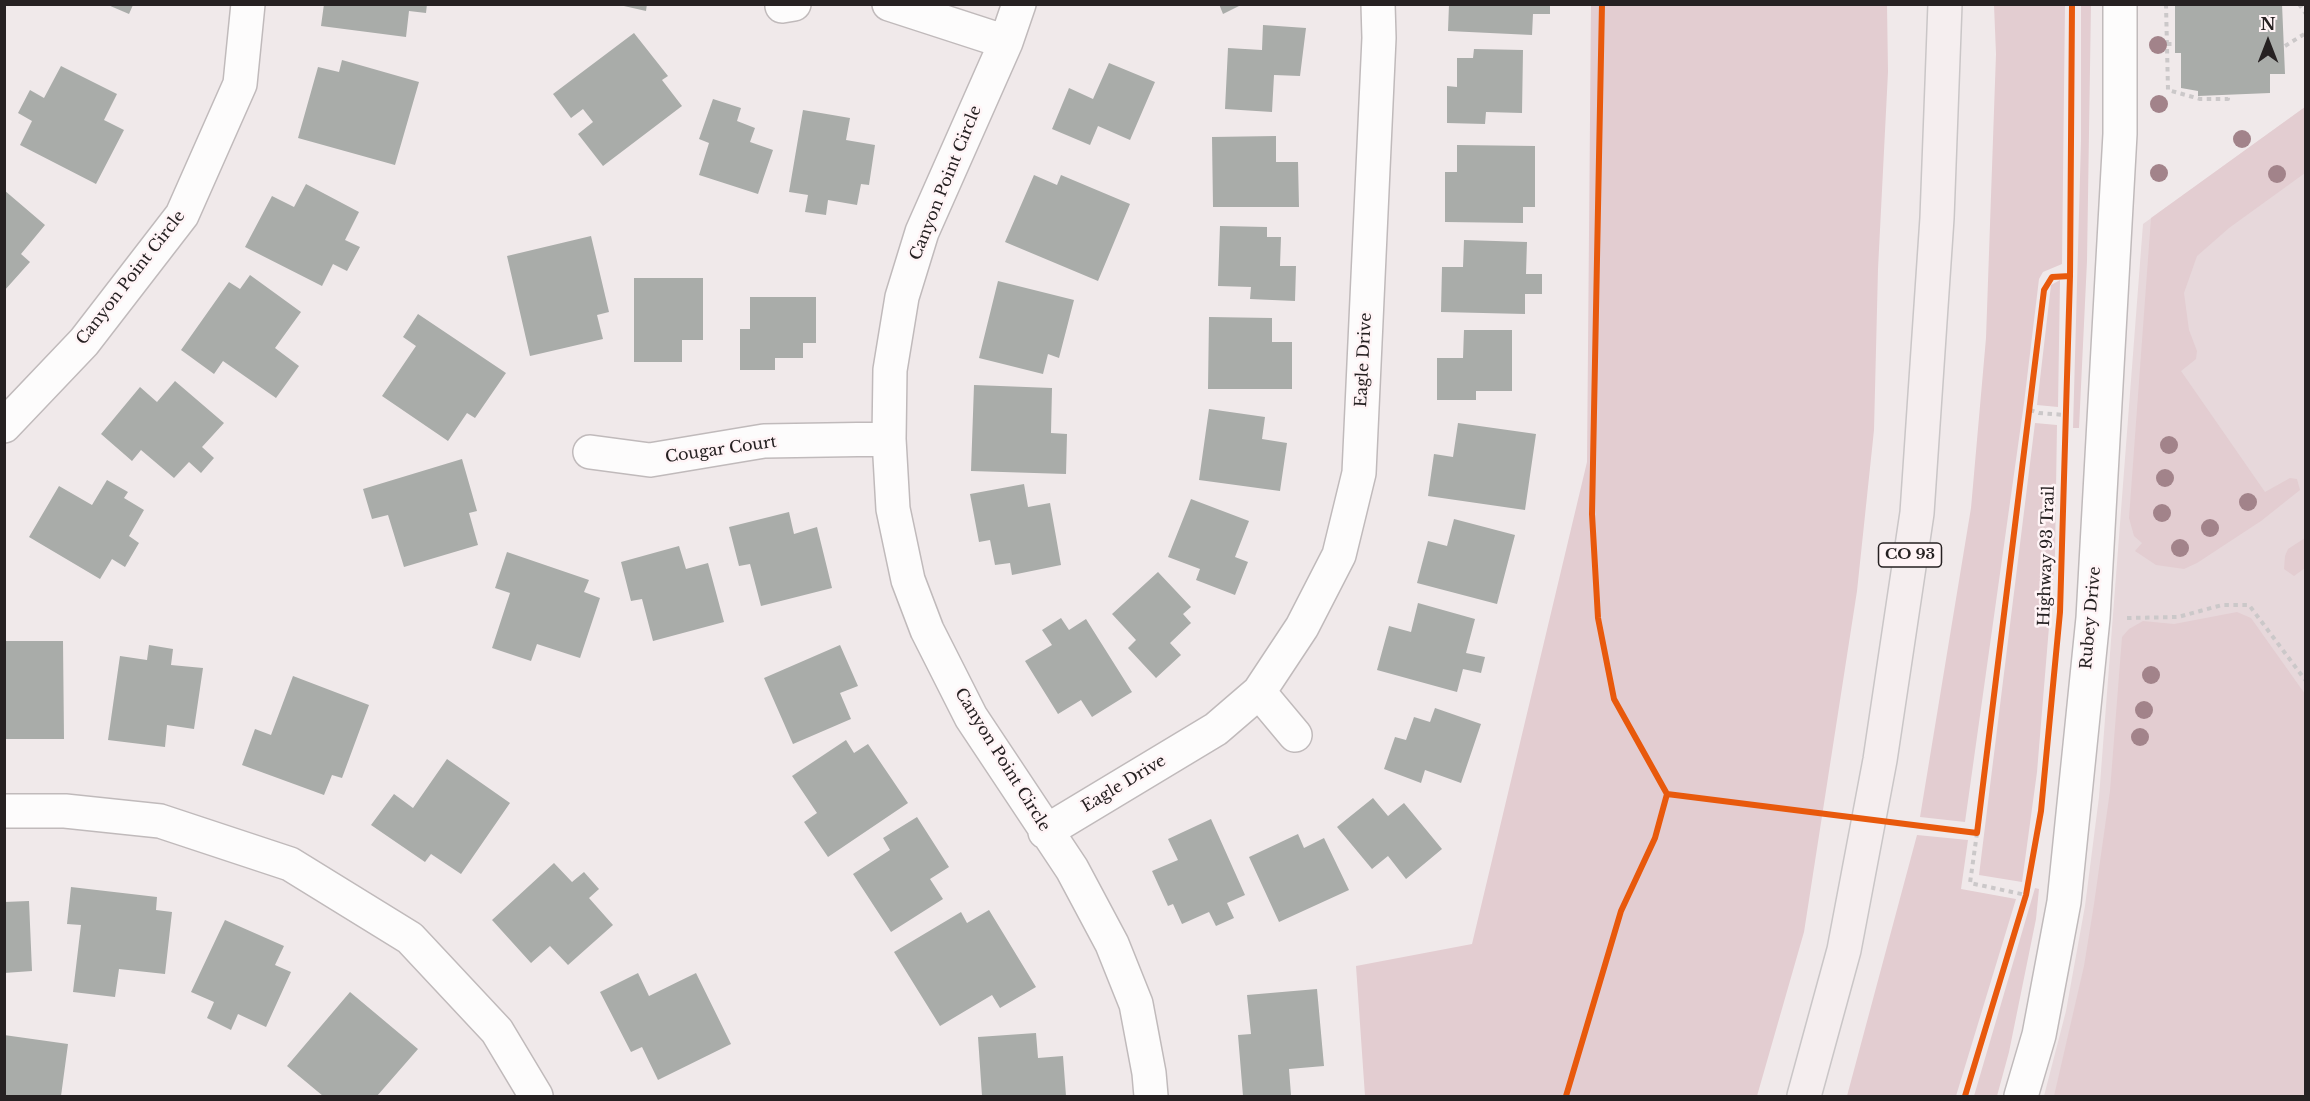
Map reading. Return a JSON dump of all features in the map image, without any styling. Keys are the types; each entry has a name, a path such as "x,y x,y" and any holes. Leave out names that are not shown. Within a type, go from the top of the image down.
{"highway":[{"name":"CO 93","path":"1804,1096 1844,950 1880,760 1917,513 1937,218 1946,4"}],"street":[{"name":"Canyon Point Circle","path":"4,426 84,342 183,215 240,84 248,4"},
{"path":"889,4 1006,42"},
{"name":"Canyon Point Circle","path":"1019,4 1006,42 922,232 902,297 890,370 889,438 895,519 908,580 927,630 971,717 1045,832 1072,869 1112,944 1136,1004 1151,1096"},
{"name":"Eagle Drive","path":"1045,832 1216,729 1259,692 1302,627 1339,555 1359,473 1379,38 1378,4"},
{"name":"Rubey Drive","path":"2021,1096 2039,1035 2064,902 2092,618 2120,134 2120,4"},
{"name":"Cougar Court","path":"590,452 650,460 764,441 889,438"},
{"path":"1259,692 1295,735"},
{"path":"4,811 65,811 160,821 290,864 410,938 497,1031 536,1096"}],"path":[{"path":"2166,4 2168,90 2200,99 2228,99 2228,96"},
{"path":"2300,4 2306,14"},
{"path":"2285,46 2306,33"},
{"path":"2167,44 2175,44"},
{"path":"2031,399 2029,413 2065,415"},
{"path":"2065,426 2066,404"},
{"path":"2119,622 2130,617 2178,617 2222,605 2249,605 2306,681"},
{"path":"1978,821 1970,883 2026,895"},
{"path":"1965,831 1977,833"},
{"path":"2023,906 2028,885"}],"shaded area":[{"path":"2091,4 2087,261 2079,428 2073,428 2081,141 2081,5"},
{"path":"1591,5 1887,5 1888,72 1878,269 1874,430 1857,591 1804,932 1757,1096 1365,1096 1356,966 1472,944 1587,462"},
{"path":"1994,5 2065,5 2062,264 2043,272 2039,279 2024,403 1965,822 1920,817 1971,508 1986,338 1996,54"},
{"path":"2305,107 2305,1096 2044,1096 2066,1011 2085,906 2099,797 2143,224"},
{"path":"2305,107 2305,173 2229,228 2197,256 2184,293 2189,330 2197,351 2196,359 2181,371 2265,492 2290,478 2297,479 2300,490 2261,521 2197,563 2184,569 2156,565 2135,551 2142,543 2134,536 2129,518 2151,218"},
{"path":"2060,280 2058,407 2037,405 2051,285"},
{"path":"2035,423 2057,425 2055,554 2037,772 2022,882 1979,875"},
{"path":"2305,538 2305,568 2294,576 2284,569 2285,556 2288,549"},
{"path":"2237,612 2251,618 2305,694 2305,1096 2054,1096 2084,966 2094,904 2110,791 2122,637 2129,629 2143,621 2174,624"},
{"path":"1917,835 1968,840 1961,889 2016,899 1956,1096 1847,1096"},
{"path":"2035,888 2039,889 2036,919 2009,1052 1997,1096 1974,1096"}],"building":[{"path":"324,4 427,4 426,13 409,11 406,37 321,26"},
{"path":"615,4 647,4 646,11"},
{"path":"1219,4 1243,4 1223,14"},
{"path":"1449,4 1550,4 1550,14 1533,14 1532,35 1448,31"},
{"path":"2175,4 2282,4 2285,74 2270,74 2270,93 2198,96 2198,91 2181,88 2181,53 2175,53"},
{"path":"108,5 133,5 129,14"},
{"path":"1263,25 1306,28 1300,76 1274,75 1272,112 1225,109 1228,48 1262,50"},
{"path":"634,33 668,76 662,80 682,106 603,166 578,134 593,122 583,109 571,118 553,94"},
{"path":"1474,49 1523,50 1522,113 1486,112 1485,124 1447,123 1447,86 1457,87 1457,58 1473,58"},
{"path":"342,60 419,82 395,165 298,138 318,67 339,72"},
{"path":"1109,63 1155,82 1130,140 1098,126 1090,145 1052,129 1069,88 1093,99"},
{"path":"61,66 117,94 104,120 124,130 96,184 20,145 32,121 18,113 30,90 44,98"},
{"path":"713,99 741,108 737,121 755,128 750,142 773,150 758,194 699,175 709,143 699,139"},
{"path":"803,110 850,118 846,140 875,145 869,185 861,184 857,205 828,200 826,215 805,212 808,195 789,192"},
{"path":"1276,136 1276,162 1298,162 1299,207 1213,207 1212,137"},
{"path":"1457,145 1535,146 1535,207 1523,207 1523,223 1445,222 1445,172 1457,172"},
{"path":"1034,175 1057,185 1061,175 1130,204 1098,281 1005,242"},
{"path":"306,184 359,212 345,240 360,247 347,271 333,264 322,286 245,247 272,196 294,207"},
{"path":"4,190 45,225 21,254 30,262 4,291"},
{"path":"1220,226 1267,227 1267,237 1281,237 1280,266 1296,266 1295,301 1250,299 1251,287 1218,286"},
{"path":"591,236 609,312 597,315 603,339 530,356 507,256"},
{"path":"1464,240 1527,242 1526,274 1542,274 1542,294 1525,294 1525,314 1441,312 1442,267 1463,267"},
{"path":"250,275 301,312 275,348 299,366 276,398 223,361 214,374 181,350 229,282 240,289"},
{"path":"634,278 703,278 703,340 682,340 682,362 634,362"},
{"path":"998,281 1074,300 1059,358 1048,354 1043,374 979,358"},
{"path":"750,297 816,297 816,343 803,343 803,358 775,358 775,370 740,370 740,329 750,329"},
{"path":"418,314 506,373 475,418 467,413 448,441 382,396 416,346 403,337"},
{"path":"1209,317 1272,318 1272,342 1292,342 1292,389 1208,389"},
{"path":"1464,330 1512,330 1512,391 1476,391 1476,400 1437,400 1437,358 1463,358"},
{"path":"175,381 224,423 202,447 214,458 201,473 189,462 174,478 141,450 132,461 101,434 140,387 157,402"},
{"path":"974,385 1052,388 1051,433 1067,434 1066,474 971,471"},
{"path":"1209,409 1265,417 1262,439 1287,443 1280,491 1199,480"},
{"path":"1458,423 1536,434 1525,510 1428,496 1434,454 1453,457"},
{"path":"462,459 477,511 469,513 478,545 404,567 388,515 372,519 363,489"},
{"path":"107,480 128,492 124,498 144,510 129,536 139,543 125,567 112,559 100,579 29,537 59,486 92,505"},
{"path":"1024,484 1028,507 1050,503 1061,565 1012,575 1010,563 995,565 990,540 979,542 970,494"},
{"path":"1191,499 1249,521 1235,557 1248,562 1235,595 1196,580 1200,569 1168,557"},
{"path":"789,512 794,534 817,527 832,588 761,606 750,564 739,566 729,527"},
{"path":"1454,519 1515,535 1497,604 1417,583 1428,541 1447,546"},
{"path":"679,546 686,569 708,563 724,622 653,641 642,599 631,601 621,562"},
{"path":"507,552 589,580 584,592 600,598 580,658 537,644 531,661 492,648 510,593 495,588"},
{"path":"1158,572 1191,607 1183,614 1191,623 1170,643 1181,655 1156,678 1128,648 1136,640 1112,614"},
{"path":"1418,603 1475,619 1466,653 1485,657 1481,673 1463,669 1457,692 1377,670 1389,626 1411,632"},
{"path":"1061,618 1069,630 1086,619 1132,692 1092,717 1081,700 1058,714 1025,661 1052,645 1042,630"},
{"path":"4,641 63,641 64,739 4,739"},
{"path":"149,645 173,649 171,665 203,668 194,729 167,725 165,747 108,740 120,656 147,660"},
{"path":"840,645 858,686 840,693 851,719 793,744 764,678"},
{"path":"293,676 369,705 342,778 332,775 324,795 242,765 255,729 271,735"},
{"path":"1435,708 1481,724 1461,783 1425,770 1421,783 1384,769 1395,737 1406,740 1414,717 1430,722"},
{"path":"846,740 854,753 868,744 908,803 828,857 804,822 817,813 792,776"},
{"path":"447,759 510,803 461,874 431,854 425,862 371,825 394,794 413,808"},
{"path":"1373,798 1388,816 1404,803 1442,849 1406,879 1388,856 1372,869 1337,827"},
{"path":"917,817 949,867 930,879 943,899 891,932 853,874 890,850 883,838"},
{"path":"1211,819 1245,895 1227,903 1234,918 1216,926 1209,912 1182,924 1173,904 1168,906 1152,871 1178,860 1168,839"},
{"path":"1298,834 1304,848 1324,838 1349,890 1279,922 1249,857"},
{"path":"554,863 572,882 584,872 599,889 589,898 613,925 568,965 550,946 531,963 492,920"},
{"path":"71,887 157,897 156,910 172,912 165,974 119,969 115,997 73,992 81,925 67,924"},
{"path":"29,901 32,971 4,973 4,902"},
{"path":"989,910 1036,987 1000,1008 992,995 940,1026 894,952 961,912 967,923"},
{"path":"225,920 284,946 275,965 291,972 266,1027 238,1014 231,1030 207,1018 214,1002 191,992"},
{"path":"638,973 649,996 696,973 731,1044 658,1080 642,1047 631,1052 600,992"},
{"path":"1317,989 1324,1066 1289,1069 1291,1095 1243,1096 1238,1035 1251,1034 1247,995"},
{"path":"350,992 418,1049 377,1096 323,1096 287,1066"},
{"path":"1036,1033 1038,1058 1063,1056 1066,1096 982,1096 978,1037"},
{"path":"4,1035 68,1044 61,1096 4,1096"}],"cycle path":[{"path":"1566,1096 1621,911 1655,838 1667,794 1614,699 1598,618 1592,514 1602,4"},
{"name":"Highway 93 Trail","path":"1965,1096 2026,895 2041,811 2060,612 2070,276 2072,4"},
{"path":"1667,794 1977,833 2044,290 2052,277 2070,276"}]}
